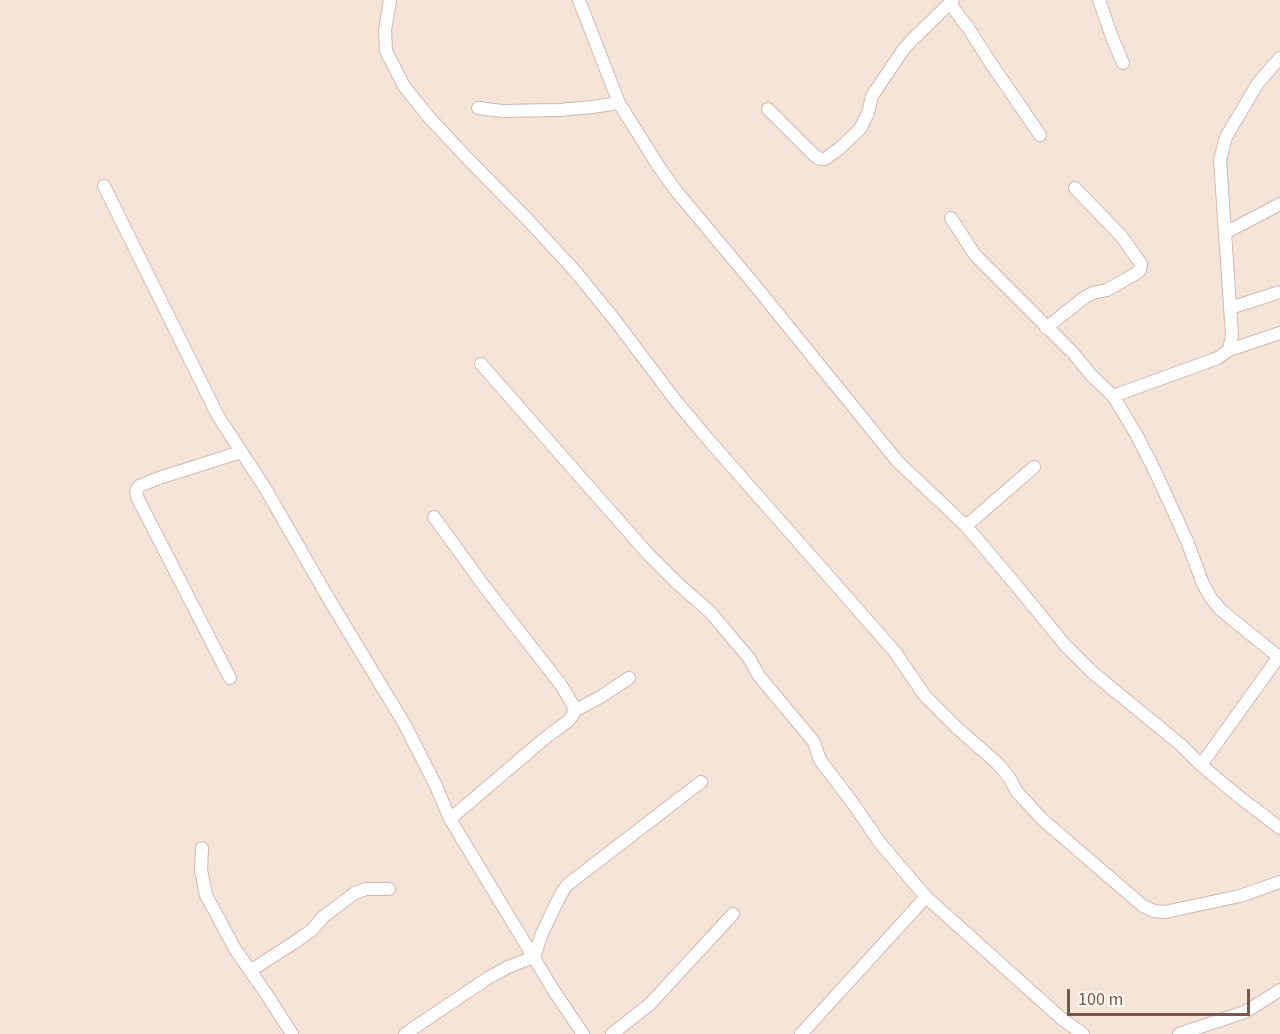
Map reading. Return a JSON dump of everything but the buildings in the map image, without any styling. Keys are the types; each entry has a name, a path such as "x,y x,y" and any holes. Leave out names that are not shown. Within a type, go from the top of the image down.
{"street":[{"path":"390,0 385,30 386,51 404,86 427,115 575,271 706,438 895,652 925,696 997,763 1009,777 1017,792 1042,820 1143,906 1154,911 1165,912 1240,896 1280,882"},
{"path":"579,0 620,103 659,167 898,462 966,526 1065,645 1092,672 1181,745 1238,796 1280,828"},
{"path":"1099,0 1123,63"},
{"path":"768,109 815,156 825,159 860,129 868,113 872,96 903,50 951,2 1040,135"},
{"path":"1229,350 1232,335 1220,160 1226,137 1258,83 1280,58"},
{"path":"478,108 502,111 559,110 620,103"},
{"path":"104,186 218,416 265,488 405,724 450,819 583,1034"},
{"path":"1046,328 1085,297 1107,290 1140,270 1141,264 1122,237 1075,188"},
{"path":"1225,233 1280,204"},
{"path":"951,218 975,255 1113,396 1154,469 1187,541 1203,585 1211,598 1220,609 1279,656 1201,765"},
{"path":"1230,308 1280,292"},
{"path":"1113,396 1218,358 1229,350 1280,333"},
{"path":"481,364 648,554 711,613 749,658 759,676 814,742 820,760 880,843 926,897 1062,1019 1083,1034"},
{"path":"230,678 137,497 136,491 139,486 159,478 241,452"},
{"path":"966,526 1035,467"},
{"path":"434,517 561,685 574,707 573,715 568,721 450,819"},
{"path":"574,711 629,678"},
{"path":"534,957 541,936 567,885 701,782"},
{"path":"202,848 201,870 206,895 235,949 292,1034"},
{"path":"250,971 312,930 323,917 355,893 366,889 389,889"},
{"path":"801,1034 926,897"},
{"path":"612,1034 650,1004 733,914"},
{"path":"405,1034 488,978 534,957"},
{"path":"1179,1034 1245,1012 1280,990"}],"shaded area":[{"path":"0,0 1280,0 1280,1034 0,1034"}]}
